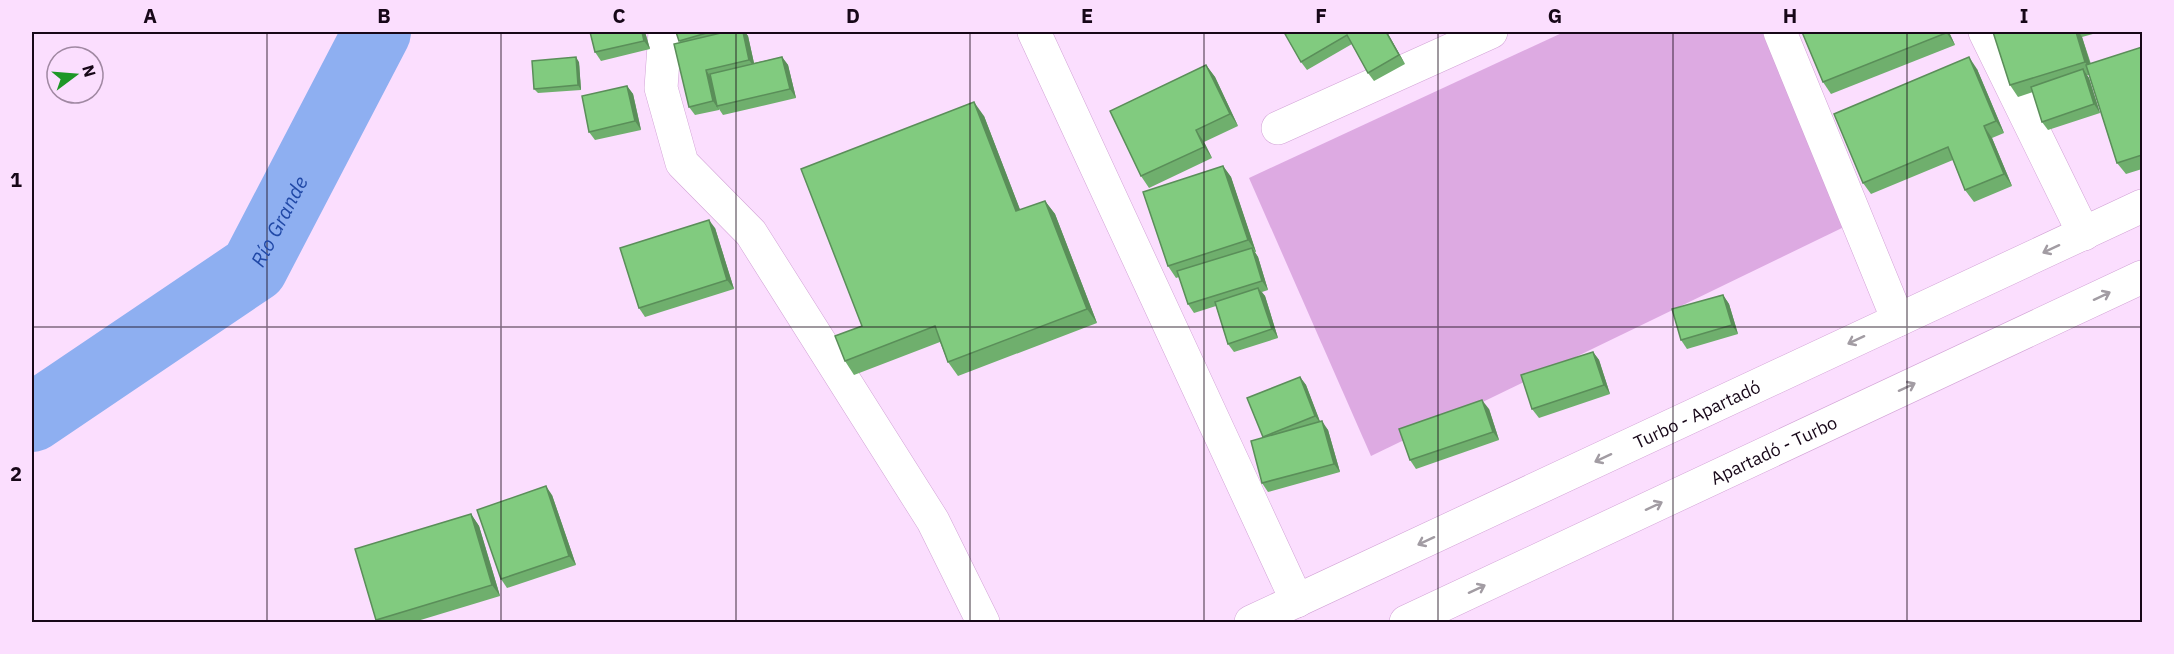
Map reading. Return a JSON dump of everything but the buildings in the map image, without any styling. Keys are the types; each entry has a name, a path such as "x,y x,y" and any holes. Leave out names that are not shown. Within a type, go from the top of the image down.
{"main road":[{"path":"665,32 661,88 682,163 751,233 933,521 984,622"},
{"path":"1034,32 1297,601"},
{"path":"1278,128 1491,32"},
{"path":"1815,32 1782,39 1898,320"},
{"path":"1985,32 2084,234"},
{"name":"Turbo - Apartadó","path":"1251,622 2142,206"},
{"name":"Apartadó - Turbo","path":"1406,622 2142,277"}],"shaded area":[{"path":"1564,32 1763,32 1844,227 1371,456 1249,178"}],"waterway":[{"name":"Río Grande","path":"32,418 254,268 377,32"}]}
